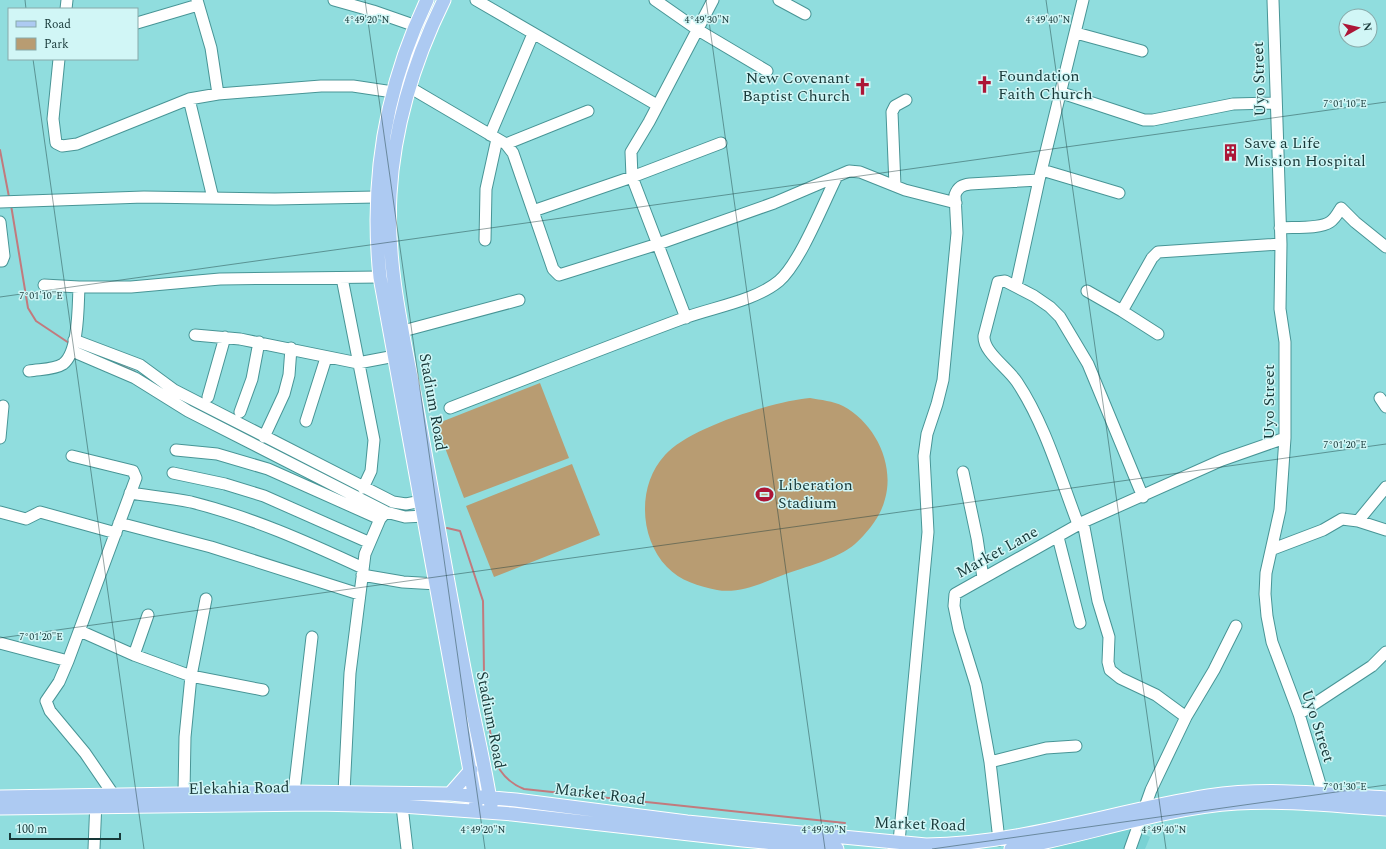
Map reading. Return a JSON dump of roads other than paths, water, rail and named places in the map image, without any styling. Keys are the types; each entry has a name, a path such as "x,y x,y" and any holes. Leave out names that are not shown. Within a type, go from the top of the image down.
{"main road":[{"name":"Stadium Road","path":"428,0 416,26 393,92 383,134 376,197 376,232 380,277 425,516 478,812"},
{"name":"Stadium Road","path":"444,0 427,38 409,87 397,138 390,195 390,231 392,261 403,331 492,813"},
{"path":"383,134 397,138"},
{"path":"450,794 470,770"},
{"path":"484,774 501,790 516,800"},
{"name":"Elekahia Road","path":"0,808 96,801 113,794 344,792 450,794 475,796"},
{"name":"Market Road","path":"475,796 686,822 896,845 951,845 999,840 1100,819 1145,807 1230,793 1279,792 1386,798"},
{"name":"Elekahia Road","path":"0,797 96,801 402,806 478,812"},
{"path":"1011,849 1191,810 1237,803 1284,803 1386,809"},
{"name":"Market Road","path":"478,812 743,845 837,849"}],"street":[{"path":"334,0 373,11 416,26"},
{"path":"476,0 657,105"},
{"path":"655,0 698,30 767,71"},
{"path":"686,318 632,177 631,152 713,0"},
{"path":"779,0 805,14"},
{"path":"1016,286 1083,0"},
{"name":"Uyo Street","path":"1273,0 1281,244 1280,309 1285,342 1285,438 1280,510 1273,549 1266,573 1265,594 1272,642 1299,714 1323,794"},
{"path":"138,23 197,3 211,48 218,94"},
{"path":"1076,33 1142,51"},
{"path":"485,240 486,189 498,140 533,34"},
{"path":"59,60 53,119 56,143 62,146 77,144 189,100 218,94 321,86 353,86 393,92"},
{"path":"409,87 498,140 513,153 553,269 559,276 658,244 774,203 849,171 856,171 926,196 956,203"},
{"path":"1062,92 1144,120 1154,120 1233,104 1276,103"},
{"path":"189,100 213,198"},
{"path":"895,186 892,112 895,106 906,100"},
{"path":"498,140 588,111"},
{"path":"533,211 632,177 721,143"},
{"path":"896,845 928,532 924,456 926,434 937,404 943,380 957,233 957,190 962,185 1041,175 1119,193"},
{"path":"450,408 686,318 760,293 780,280 798,256 837,176"},
{"path":"2,202 144,197 275,199 376,197"},
{"path":"1280,228 1323,225 1330,223 1342,208 1355,222 1386,247"},
{"path":"0,222 4,256 2,261 0,261"},
{"path":"1122,311 1152,258 1158,252 1281,244"},
{"path":"44,285 78,287 131,287 220,279 380,277"},
{"path":"342,278 374,440 371,471 363,488"},
{"path":"1143,497 1088,364 1071,333 1060,317 1050,307 1016,286 1005,281 998,282 996,285 984,340 988,349 1016,380 1034,412 1080,523 1098,601 1109,637 1108,662 1110,670 1120,678 1156,695 1186,717"},
{"path":"29,371 63,364 73,346 78,287"},
{"path":"1086,291 1122,311 1158,334"},
{"path":"403,331 519,300"},
{"path":"195,335 259,342 291,348 326,358 358,363 395,356"},
{"path":"208,398 225,338"},
{"path":"240,412 252,379 259,342"},
{"path":"73,346 140,365 174,390 363,488 398,504 422,501"},
{"path":"73,346 135,378 188,411 383,516"},
{"path":"264,437 284,394 289,375 291,348"},
{"path":"306,421 326,358"},
{"path":"0,438 3,406"},
{"name":"Market Lane","path":"999,840 990,762 976,684 959,630 953,600 955,594 1058,537 1080,523 1143,497 1222,460 1285,438"},
{"path":"176,450 217,454 261,467 383,516 425,516"},
{"path":"72,456 132,471 136,478 80,631 59,682 47,698 46,703 54,716 85,754 113,794"},
{"path":"963,472 977,538 983,578"},
{"path":"173,473 225,484 264,496 368,542"},
{"path":"1358,521 1386,487"},
{"path":"130,493 190,502 236,515 282,531 362,572 413,584 437,584"},
{"path":"0,512 26,519 40,512 211,547 359,594"},
{"path":"344,792 350,673 362,572 368,542 383,516"},
{"path":"1273,549 1323,530 1342,519 1358,521 1386,530"},
{"path":"1058,537 1080,623"},
{"path":"184,793 185,737 191,676 206,599"},
{"path":"134,655 148,614"},
{"path":"1130,849 1142,820 1145,807 1186,717 1214,670 1236,626"},
{"path":"80,631 134,655 191,676 263,690"},
{"path":"294,792 312,637"},
{"path":"0,643 68,661"},
{"path":"1299,714 1372,666 1385,654"},
{"path":"990,762 1046,748 1076,746"},
{"path":"94,849 96,801"},
{"path":"402,806 407,849"}],"waterway":[{"path":"0,150 9,197"},
{"path":"11,205 28,308 36,321 69,343"},
{"path":"96,354 135,372"},
{"path":"187,403 291,458"},
{"path":"393,509 410,509"},
{"path":"447,528 460,531 483,601 484,674"},
{"path":"484,692 492,744 497,763 502,773 508,779 524,789 845,823"}],"place":[{"name":"Foundation Faith Church","path":"985,85"},
{"name":"New Covenant Baptist Church","path":"863,87"},
{"name":"Save a Life Mission Hospital","path":"1231,152"},
{"name":"Liberation Stadium","path":"765,494"}]}
